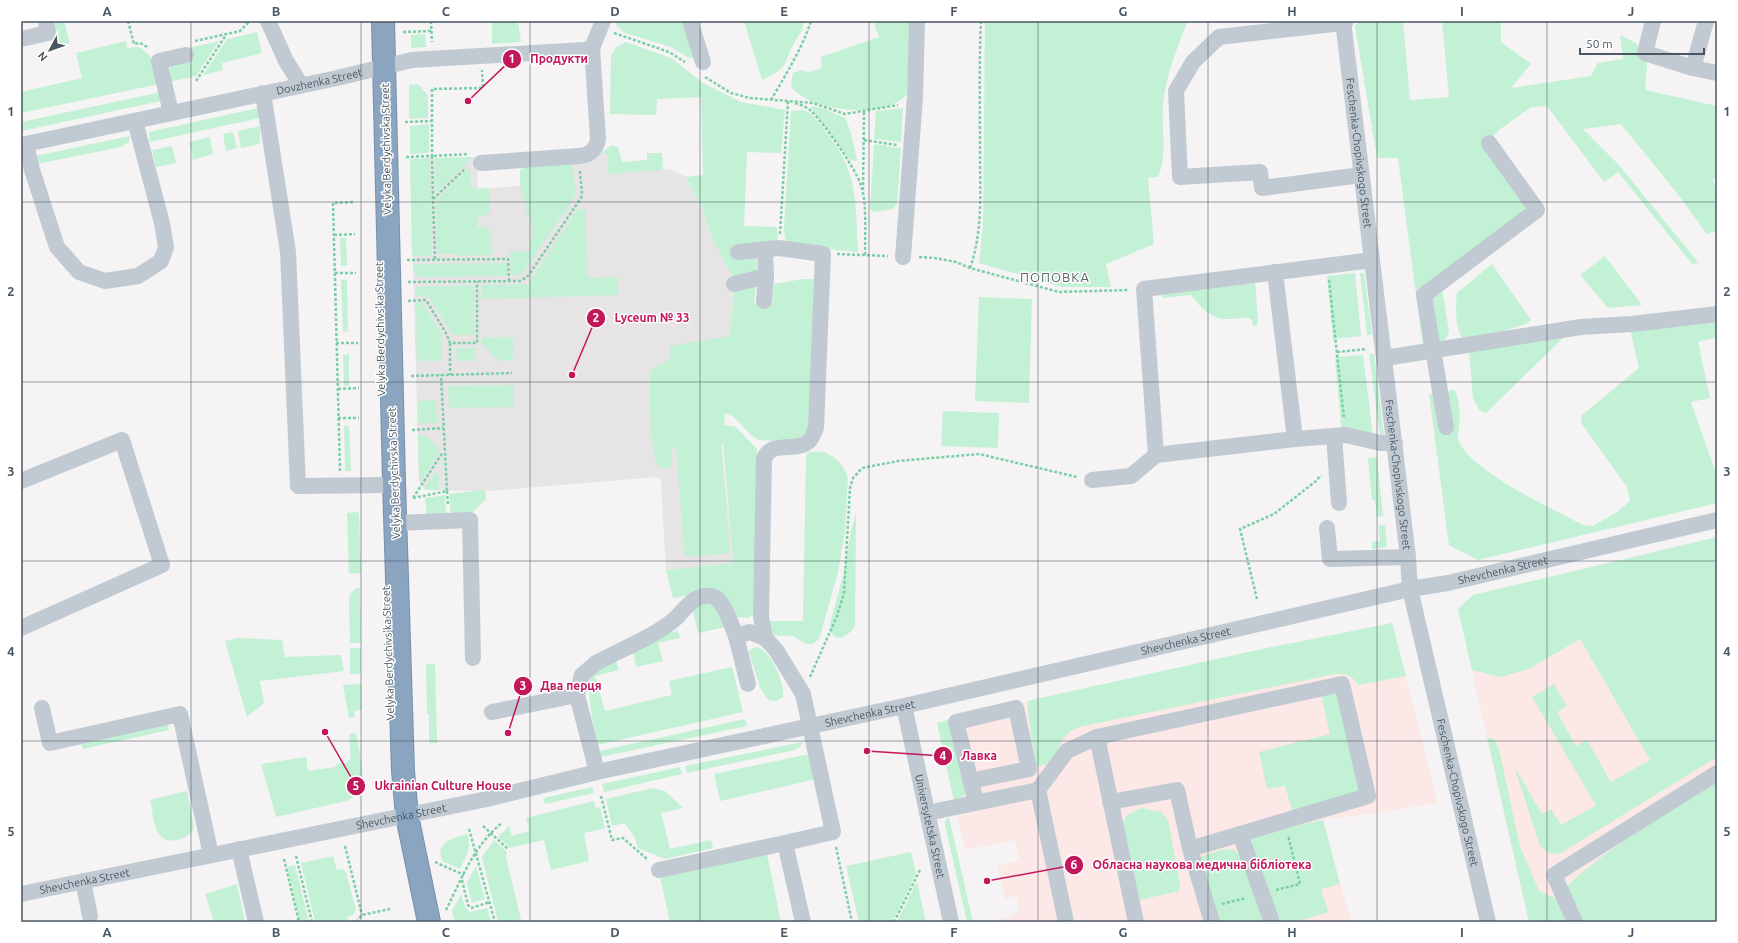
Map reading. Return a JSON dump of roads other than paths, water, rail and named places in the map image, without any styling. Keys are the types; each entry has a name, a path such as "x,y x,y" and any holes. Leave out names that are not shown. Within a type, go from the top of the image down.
{"highway":[{"name":"Velyka Berdychivs'ka Street","path":"373,21 379,68 383,485 391,773 400,817 415,922"},
{"name":"Velyka Berdychivska Street","path":"384,21 379,68 396,524 402,771 400,817 437,916"}],"street":[{"path":"21,39 48,33 46,21"},
{"path":"268,21 286,61 302,85"},
{"path":"690,21 698,67"},
{"path":"903,257 915,97 917,21"},
{"path":"1653,21 1645,53 1693,68 1717,73"},
{"path":"1693,68 1706,21"},
{"path":"1344,22 1219,37 1193,62 1176,91 1180,177 1260,172 1262,188 1361,175"},
{"name":"Feschenka-Chopivskogo Street","path":"1344,22 1361,175 1385,358 1408,557 1410,589 1488,922"},
{"path":"481,164 579,156 591,152 595,148 598,139 592,48 602,25"},
{"name":"Dovzhenka Street","path":"24,144 412,60 584,50 592,48"},
{"path":"171,113 159,61 186,55"},
{"path":"264,93 288,252 298,486 383,485"},
{"path":"24,144 57,247 79,272 106,281 138,276 161,261 166,247 162,223 135,121"},
{"path":"1446,427 1424,296 1537,210 1489,143"},
{"path":"764,301 766,276 772,248"},
{"path":"738,252 772,248 823,254 816,428 810,440 800,446 771,449 766,452 764,459 761,617 765,638"},
{"path":"1156,455 1144,289 1372,260"},
{"path":"1275,272 1295,439"},
{"path":"734,284 766,276"},
{"path":"1385,358 1433,349 1581,327 1632,324 1717,314"},
{"path":"1339,503 1340,436"},
{"path":"1092,480 1132,476 1156,455 1295,439 1340,436 1380,443 1394,443"},
{"path":"21,481 122,440 162,566 21,628"},
{"path":"396,524 470,520 474,658"},
{"name":"Shevchenka Street","path":"21,894 480,800 597,772 904,706 1410,589 1448,583 1717,520"},
{"path":"1327,528 1330,559 1408,557"},
{"path":"597,772 577,695 582,675 596,663 662,628 675,618 689,603 699,598 710,596 718,600 724,607 736,636 748,684"},
{"path":"659,870 833,832 803,694 776,650 765,638 750,632 736,636"},
{"path":"928,813 1038,790 1067,751 1097,737 1342,684 1368,796 1190,849"},
{"path":"492,712 577,695"},
{"name":"Universytetska Street","path":"904,706 951,922"},
{"path":"42,708 50,743 184,710 211,855"},
{"path":"970,781 1029,769 1016,708 956,722 970,781 976,802"},
{"path":"1097,737 1136,922"},
{"path":"1575,922 1554,875 1717,773"},
{"path":"1038,790 1066,922"},
{"path":"1110,802 1177,790 1190,849 1212,922"},
{"path":"1240,834 1272,922"},
{"path":"785,843 803,922"},
{"path":"240,849 256,922"},
{"path":"83,881 90,916"}],"place":[{"name":"Продукти","path":"468,101"},
{"name":"Lyceum № 33","path":"572,375"},
{"name":"Ukrainian Culture House","path":"325,732"},
{"name":"Два перця","path":"508,733"},
{"name":"Лавка","path":"867,751"},
{"name":"Обласна наукова медична бібліотека","path":"987,881"}],"district":[{"name":"ПОПОВКА","path":"1055,277"}]}
